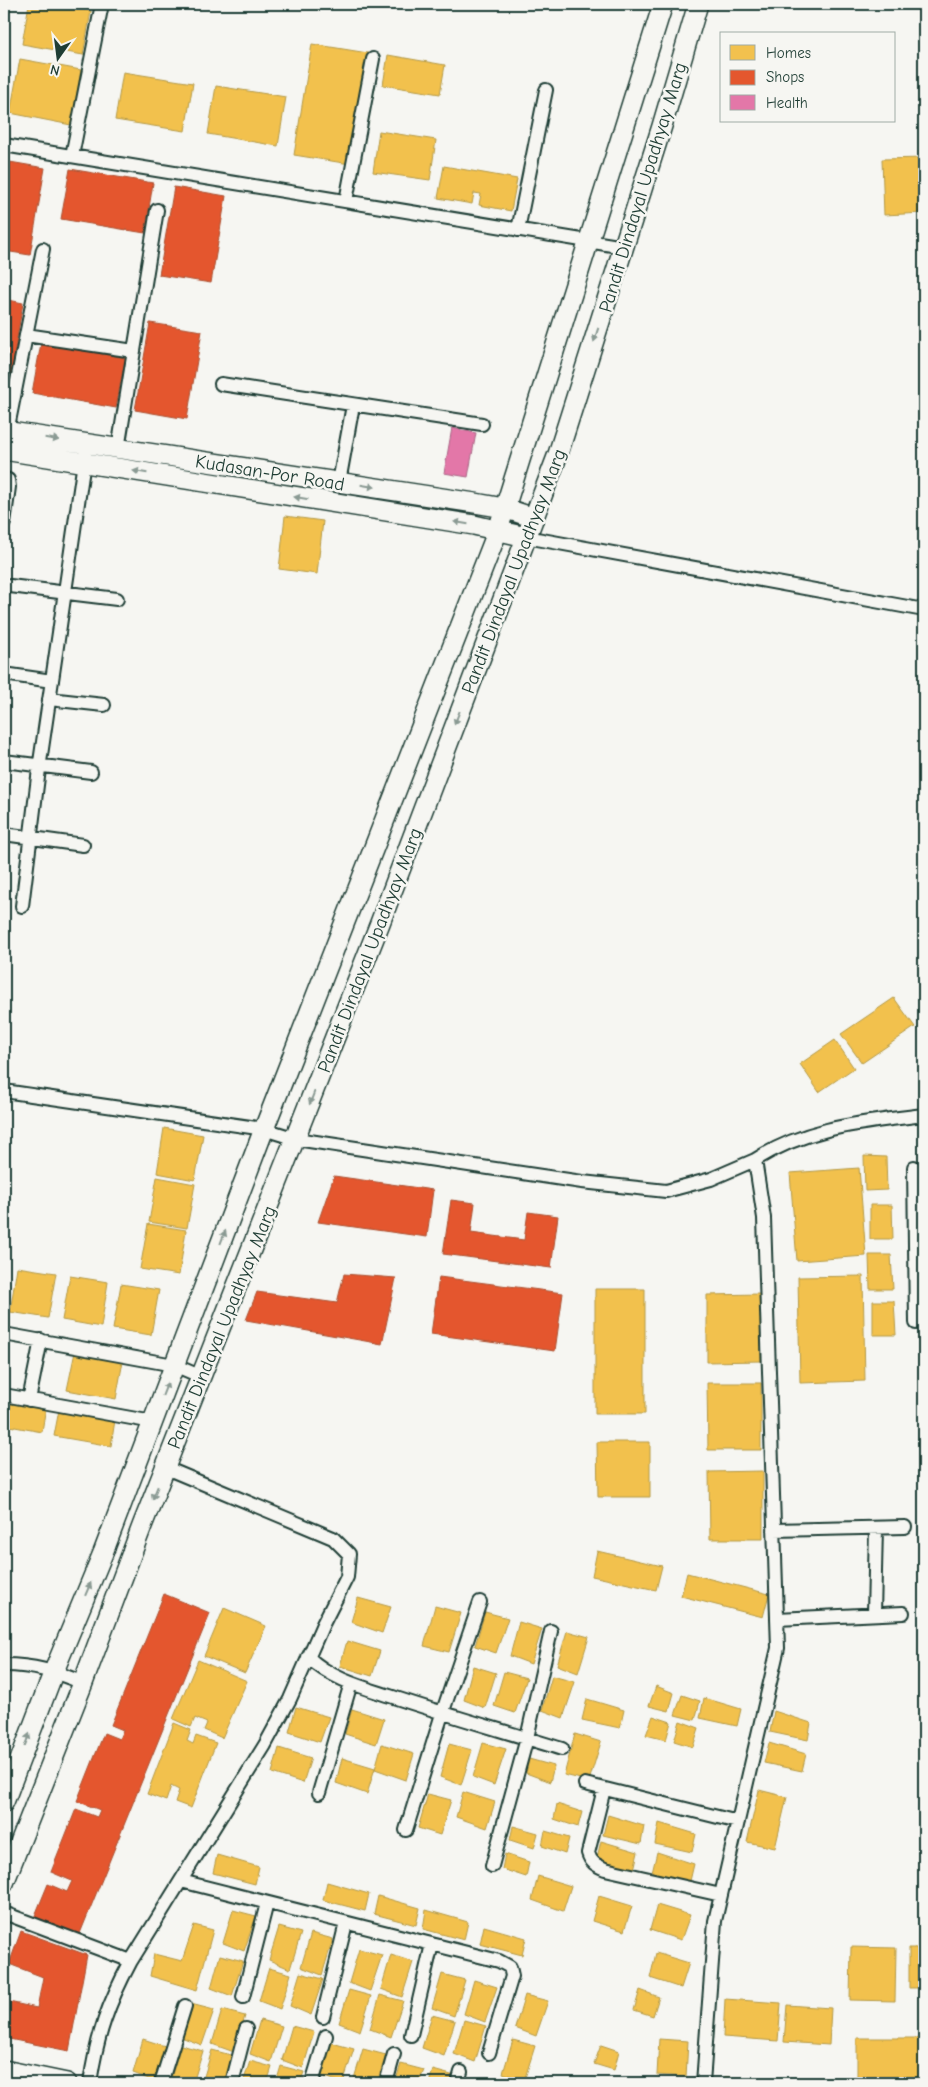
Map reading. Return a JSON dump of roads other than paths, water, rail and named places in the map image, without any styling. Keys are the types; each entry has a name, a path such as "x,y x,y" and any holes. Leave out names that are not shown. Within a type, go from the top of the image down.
{"street":[{"path":"72,156 102,4"},
{"name":"Pandit Dindayal Upadhyay Marg","path":"4,1802 54,1671 103,1553 264,1129 498,530 663,4"},
{"name":"Pandit Dindayal Upadhyay Marg","path":"4,1883 83,1683 142,1526 296,1139 558,454 624,247 698,4"},
{"path":"346,201 373,59"},
{"path":"518,230 546,90"},
{"path":"4,145 624,247"},
{"path":"118,449 157,210"},
{"path":"6,431 43,249"},
{"path":"26,335 134,351"},
{"path":"220,384 482,424"},
{"path":"339,482 353,405"},
{"name":"Kudasan-Por Road","path":"6,431 504,508 534,518"},
{"path":"22,906 39,765 87,444"},
{"name":"Kudasan-Por Road","path":"4,450 498,530 526,537"},
{"path":"4,478 8,480 9,487 4,523"},
{"path":"526,537 924,610"},
{"path":"10,586 117,599"},
{"path":"4,674 52,681"},
{"path":"49,699 104,704"},
{"path":"4,761 91,772"},
{"path":"4,834 83,846"},
{"path":"4,1091 264,1129 296,1139 582,1182 666,1191 711,1179 755,1160 801,1136 857,1123 924,1115"},
{"path":"703,2083 716,1921 778,1648 764,1218 755,1160"},
{"path":"914,1167 919,1235 916,1323"},
{"path":"4,1334 174,1365 202,1377"},
{"path":"29,1400 41,1340"},
{"path":"4,1395 153,1422"},
{"path":"90,2083 95,2047 105,2013 131,1961 264,1745 290,1699 347,1577 349,1554 333,1538 166,1468"},
{"path":"774,1530 904,1527"},
{"path":"874,1614 876,1528"},
{"path":"406,1830 442,1714 480,1602"},
{"path":"777,1619 903,1613"},
{"path":"492,1866 527,1738 551,1631"},
{"path":"308,1657 318,1666 351,1683 442,1714 562,1749"},
{"path":"4,1665 24,1665 54,1671 83,1683"},
{"path":"319,1793 351,1683"},
{"path":"585,1784 738,1822"},
{"path":"604,1789 588,1853 590,1860 595,1865 605,1869 721,1895"},
{"path":"181,1881 499,1961 510,1967 512,1976 489,2053"},
{"path":"243,1998 266,1903"},
{"path":"4,1913 131,1961"},
{"path":"323,2017 346,1923"},
{"path":"411,2035 432,1944"},
{"path":"161,2083 185,2006"},
{"path":"232,2083 246,2028"},
{"path":"312,2083 326,2036"},
{"path":"386,2083 394,2054"},
{"path":"4,2070 67,2083"}]}
